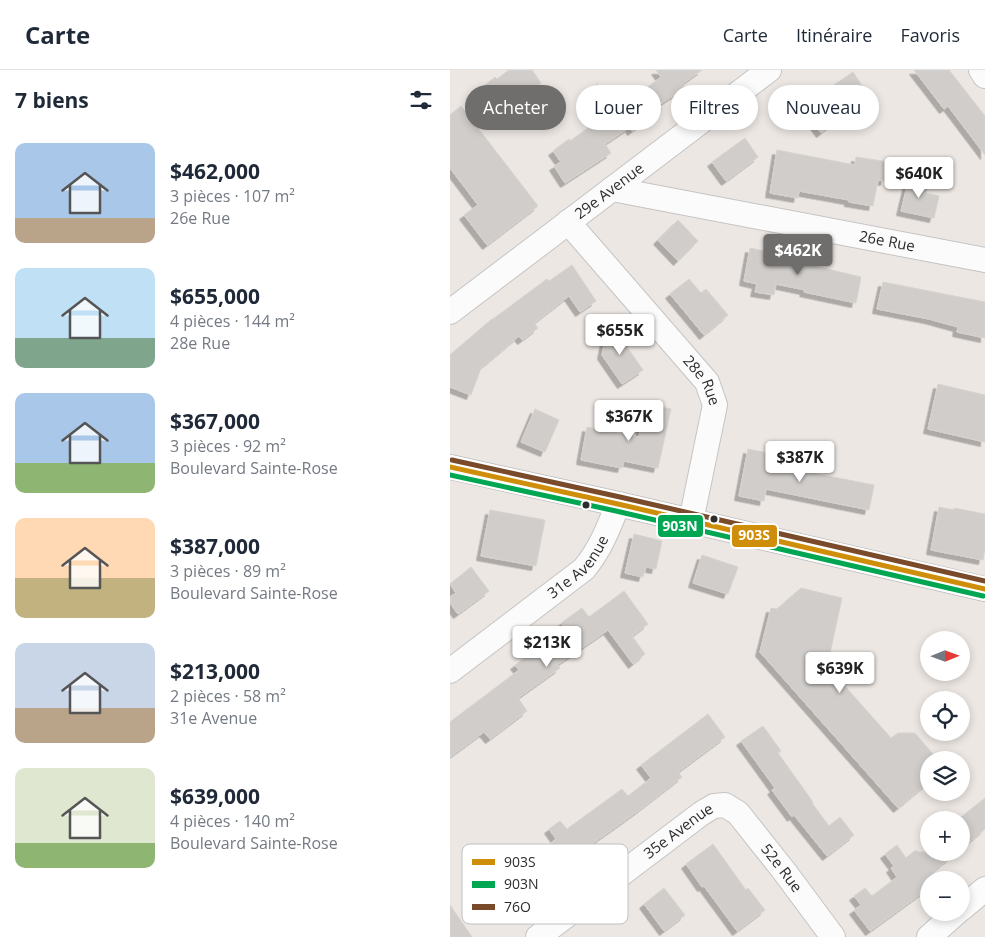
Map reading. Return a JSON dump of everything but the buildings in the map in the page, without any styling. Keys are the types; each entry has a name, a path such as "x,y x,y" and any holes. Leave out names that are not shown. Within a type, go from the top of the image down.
{"street":[{"name":"29e Avenue","path":"450,312 769,70"},
{"path":"981,70 985,76"},
{"name":"26e Rue","path":"612,189 985,260"},
{"name":"28e Rue","path":"568,222 707,382 715,404 691,521"},
{"path":"450,467 985,589"},
{"name":"31e Avenue","path":"450,672 584,569 600,546 618,504"},
{"name":"35e Avenue","path":"628,869 702,813 714,806 725,805"},
{"name":"52e Rue","path":"725,805 738,813 833,937"},
{"path":"970,902 985,889"},
{"path":"929,937 948,921"},
{"name":"35e Avenue","path":"538,937 555,924"}],"transit line":[{"name":"76O","path":"452,460 985,581"},
{"name":"903S","path":"450,467 985,589"},
{"name":"903N","path":"450,475 616,511 983,596"}]}
